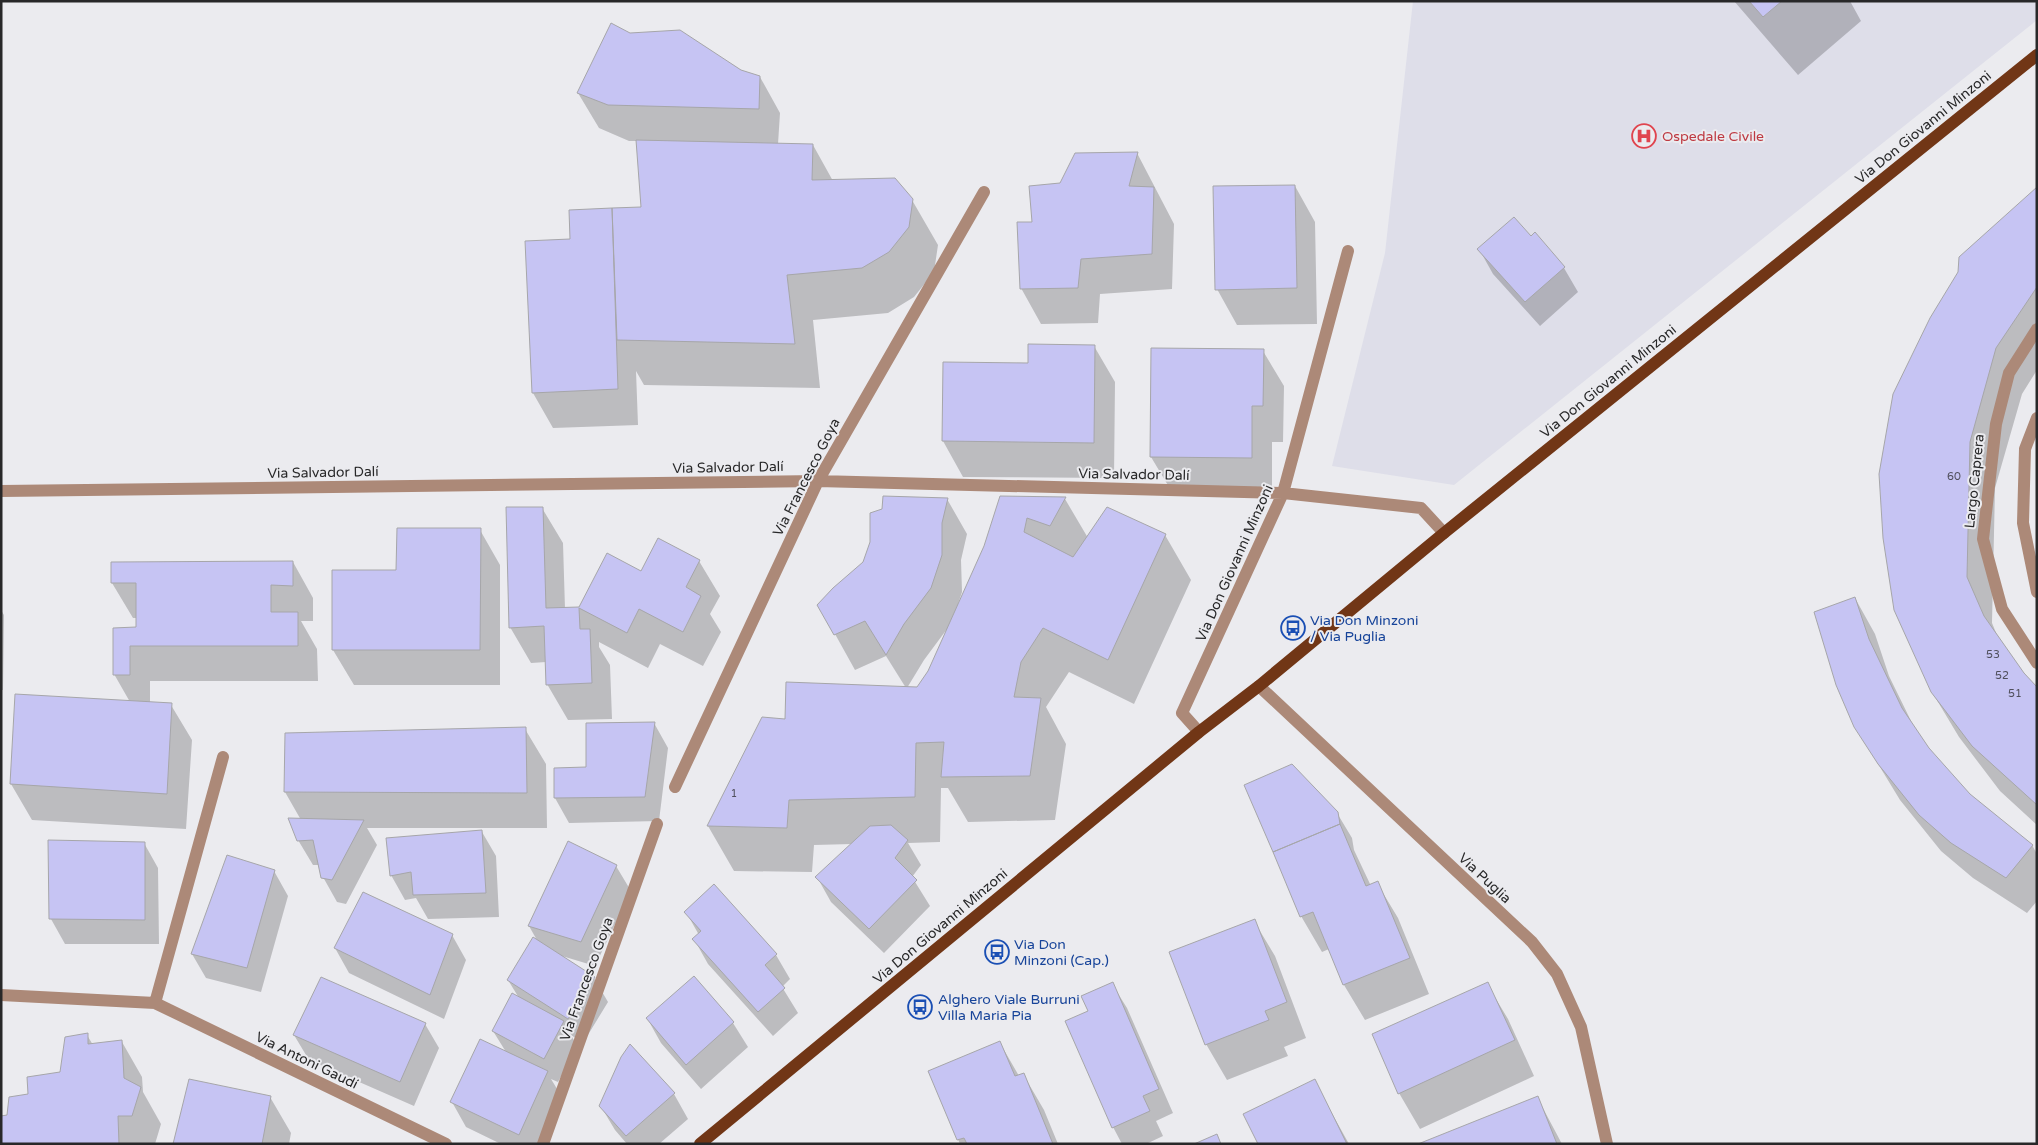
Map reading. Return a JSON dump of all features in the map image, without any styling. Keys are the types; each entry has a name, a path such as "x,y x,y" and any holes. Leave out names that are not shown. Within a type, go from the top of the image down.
{"main road":[{"name":"Via Don Giovanni Minzoni","path":"700,1144 1199,732 1260,686 1444,532 2037,55"}],"street":[{"name":"Via Francesco Goya","path":"675,788 818,481 984,192"},
{"name":"Via Don Giovanni Minzoni","path":"1199,732 1182,713 1283,493 1348,252"},
{"name":"Largo Caprera","path":"2037,329 2009,373 1996,424 1983,539 2002,609 2037,663"},
{"path":"2037,418 2025,450 2023,523 2037,592"},
{"name":"Via Salvador Dalí","path":"1,491 818,481 1283,493 1421,508 1444,532"},
{"name":"Via Puglia","path":"1260,686 1532,942 1557,974 1581,1027 1607,1144"},
{"path":"155,1003 223,756"},
{"name":"Via Francesco Goya","path":"543,1144 657,824"},
{"name":"Via Antoni Gaudí","path":"1,996 155,1003 446,1144"}],"shaded area":[{"name":"Ospedale Civile","path":"1413,1 2037,1 2037,20 1454,485 1332,466 1385,253"}],"building":[{"path":"1749,1 1782,1 1763,17"},
{"path":"611,23 630,33 680,30 741,70 760,76 759,109 608,105 577,93"},
{"path":"636,140 813,144 812,180 895,178 913,199 909,227 889,252 862,268 787,275 795,344 617,340 612,208 641,207"},
{"path":"1138,152 1129,186 1154,187 1152,254 1081,259 1078,288 1020,289 1017,222 1032,222 1029,186 1060,183 1075,153"},
{"path":"1295,185 1297,288 1215,290 1213,186"},
{"path":"2037,187 2037,287 1996,348 1970,442 1967,577 1984,616 2024,673 2037,687 2037,805 1972,746 1931,692 1894,610 1883,538 1879,474 1893,394 1930,318 1958,272 1959,257"},
{"path":"612,208 618,389 532,393 525,241 570,239 569,210"},
{"path":"1514,217 1531,236 1535,232 1565,267 1525,302 1477,249"},
{"path":"1028,344 1095,345 1094,443 942,441 943,362 1028,363"},
{"path":"1151,348 1264,349 1263,406 1252,406 1252,458 1150,457"},
{"path":"883,496 948,498 942,523 942,555 931,588 904,624 886,655 865,621 834,635 817,605 863,562 870,542 870,513 882,509"},
{"path":"1000,496 1066,497 1050,526 1027,518 1024,532 1073,557 1107,507 1166,534 1108,660 1043,628 1021,662 1014,697 1041,698 1030,776 941,777 944,742 916,743 915,797 789,800 787,828 707,826 762,717 785,719 786,682 917,687 928,671 984,546"},
{"path":"506,507 543,507 546,608 579,607 607,553 641,571 658,538 700,560 686,587 701,596 683,632 639,609 627,633 579,608 580,629 590,629 592,683 546,685 544,626 509,628"},
{"path":"397,528 481,528 480,650 332,650 332,570 396,570"},
{"path":"293,561 293,586 271,585 271,612 298,612 298,646 130,646 130,675 113,675 113,628 136,627 136,583 111,583 111,562"},
{"path":"1855,597 1869,639 1902,708 1929,748 1970,794 2033,845 2006,878 1951,843 1919,815 1878,764 1854,727 1836,685 1814,612"},
{"path":"15,694 172,703 167,794 10,784"},
{"path":"655,722 645,797 554,798 554,768 586,767 586,723"},
{"path":"526,727 527,793 284,792 285,733"},
{"path":"1292,764 1338,812 1340,824 1273,852 1244,785"},
{"path":"288,818 364,820 332,880 321,878 313,840 297,841"},
{"path":"1340,824 1366,886 1378,881 1410,958 1343,985 1313,912 1300,917 1273,852"},
{"path":"891,825 908,840 895,858 917,880 869,929 815,877 870,826"},
{"path":"482,830 486,893 413,895 411,872 390,876 386,838"},
{"path":"48,840 145,842 145,920 49,919"},
{"path":"568,841 617,865 581,942 528,926"},
{"path":"227,855 275,870 247,968 191,954"},
{"path":"714,884 777,954 765,965 785,988 758,1012 692,939 701,931 684,912"},
{"path":"363,892 453,934 430,995 334,948"},
{"path":"1255,919 1287,1002 1265,1011 1269,1020 1205,1045 1169,952"},
{"path":"533,937 595,977 568,1019 507,980"},
{"path":"694,976 734,1022 686,1065 646,1018"},
{"path":"321,977 426,1023 400,1082 293,1035"},
{"path":"1113,982 1159,1089 1143,1096 1150,1111 1112,1128 1065,1021 1088,1011 1081,996"},
{"path":"1488,982 1515,1040 1398,1094 1372,1034"},
{"path":"512,993 564,1021 544,1059 492,1031"},
{"path":"88,1033 88,1044 122,1040 124,1078 141,1087 132,1116 118,1116 119,1144 1,1144 1,1116 7,1115 9,1097 28,1094 27,1077 60,1072 65,1037"},
{"path":"480,1039 548,1071 519,1135 450,1102"},
{"path":"1000,1041 1015,1076 1024,1073 1053,1144 967,1144 964,1138 957,1140 928,1071"},
{"path":"630,1044 675,1093 626,1136 599,1106 621,1057"},
{"path":"189,1079 271,1096 262,1144 173,1144"},
{"path":"1315,1079 1347,1144 1258,1144 1243,1114"},
{"path":"1538,1096 1557,1144 1418,1144"},
{"path":"1217,1134 1221,1144 1194,1144"}],"place":[{"name":"Ospedale Civile","path":"1644,136"},
{"name":"Via Don Minzoni / Via Puglia","path":"1293,628"},
{"name":"Via Don Minzoni (Cap.)","path":"997,952"},
{"name":"Alghero Viale Burruni Villa Maria Pia","path":"920,1007"}]}
